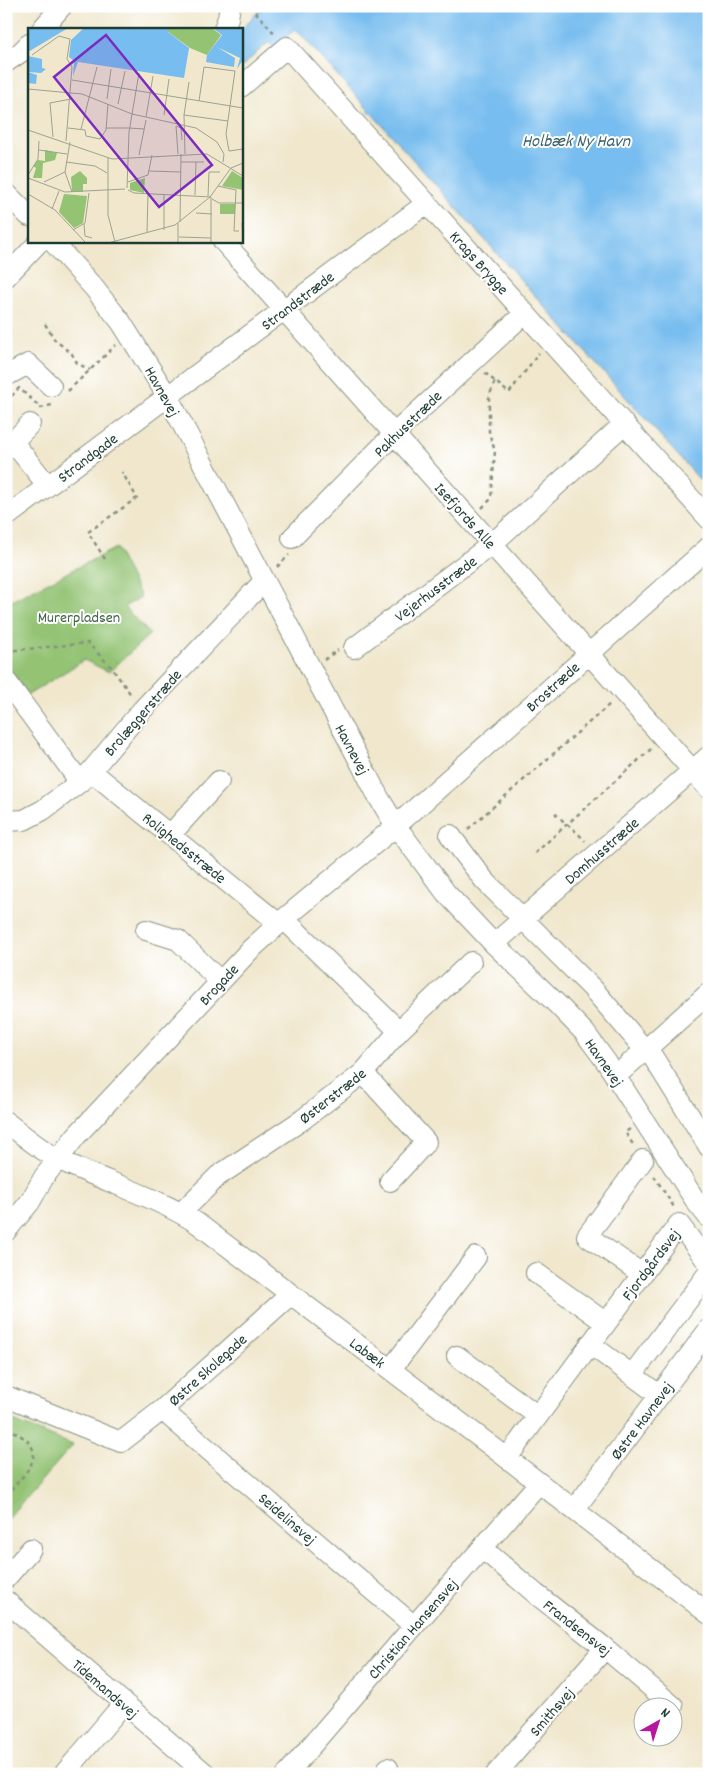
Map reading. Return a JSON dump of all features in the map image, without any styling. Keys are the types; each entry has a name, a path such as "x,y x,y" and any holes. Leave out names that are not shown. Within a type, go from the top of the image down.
{"street":[{"path":"43,28 62,6"},
{"path":"224,28 230,6"},
{"path":"7,60 21,52 28,45"},
{"path":"242,86 287,47"},
{"name":"Krags Brygge","path":"287,47 709,519"},
{"path":"6,194 28,215"},
{"name":"Strandstræde","path":"168,397 427,203"},
{"path":"6,277 39,242"},
{"name":"Havnevej","path":"53,242 121,322 168,397 379,798 396,826 446,893 494,944 585,1033 616,1076 697,1203 709,1218"},
{"name":"Isefjords Alle","path":"224,242 709,789"},
{"name":"Pakhusstræde","path":"292,538 394,434 525,313"},
{"path":"6,376 28,364 51,386"},
{"name":"Strandgade","path":"6,517 168,397"},
{"path":"30,424 10,445 48,486"},
{"name":"Vejerhusstræde","path":"354,648 492,544 624,424"},
{"name":"Brostræde","path":"396,826 709,547"},
{"name":"Brolæggerstræde","path":"6,821 24,820 43,810 86,777 142,710 264,581"},
{"name":"Rolighedsstræde","path":"6,681 12,703 86,777 153,811 170,835 282,921 400,1031"},
{"name":"Domhusstræde","path":"494,944 709,756"},
{"path":"170,835 219,781"},
{"name":"Brogade","path":"6,1231 30,1202 44,1177 58,1159 113,1095 220,981 282,921 396,826"},
{"path":"452,838 484,880 524,918 649,1047 653,1057 709,1147"},
{"path":"146,930 178,940 220,981"},
{"name":"Østerstræde","path":"181,1213 218,1176 302,1120 363,1073 400,1031 471,962"},
{"path":"616,1076 709,993"},
{"path":"363,1073 426,1142 390,1180"},
{"name":"Labæk","path":"9,1129 58,1159 181,1213 205,1228 508,1458 709,1614"},
{"path":"642,1274 588,1236 643,1160"},
{"name":"Fjordgårdsvej","path":"508,1458 679,1224 709,1264"},
{"path":"391,1369 476,1257"},
{"path":"536,1272 606,1323"},
{"path":"632,1375 709,1272"},
{"name":"Østre Skolegade","path":"6,1396 122,1442 162,1410 291,1294"},
{"name":"Østre Havnevej","path":"574,1510 709,1330"},
{"path":"590,1344 659,1395"},
{"path":"457,1356 538,1416"},
{"name":"Seidelinsvej","path":"162,1410 414,1626"},
{"name":"Christian Hansensvej","path":"287,1774 539,1483"},
{"name":"Frandsensvej","path":"482,1548 664,1698"},
{"path":"6,1578 32,1549"},
{"name":"Tidemandsvej","path":"6,1601 206,1774"},
{"name":"Smithsvej","path":"496,1774 605,1648"},
{"path":"64,1774 124,1703"}],"path":[{"path":"250,6 287,47"},
{"path":"45,324 55,340 72,354 76,362 90,370"},
{"path":"472,362 510,393 538,354 551,342"},
{"path":"482,508 491,500 494,451 489,433 489,397 495,381"},
{"path":"105,559 88,532 137,498 122,472"},
{"path":"264,581 296,547 292,538"},
{"path":"6,651 88,643 112,668 142,710"},
{"path":"311,670 347,644 354,648"},
{"path":"452,838 622,693"},
{"path":"535,853 647,752"},
{"path":"555,813 566,825 585,840"},
{"path":"6,1428 27,1439 32,1447 34,1456 31,1467 6,1494"}],"green space":[{"name":"Murerpladsen","path":"116,548 141,597 124,607 150,634 109,672 84,660 28,695 6,664 6,626 11,601"},
{"path":"6,1418 73,1445 6,1520"}],"water":[{"name":"Holbæk Ny Havn","path":"263,6 709,6 709,490 296,29 273,47 269,42 242,66 242,29"}]}
